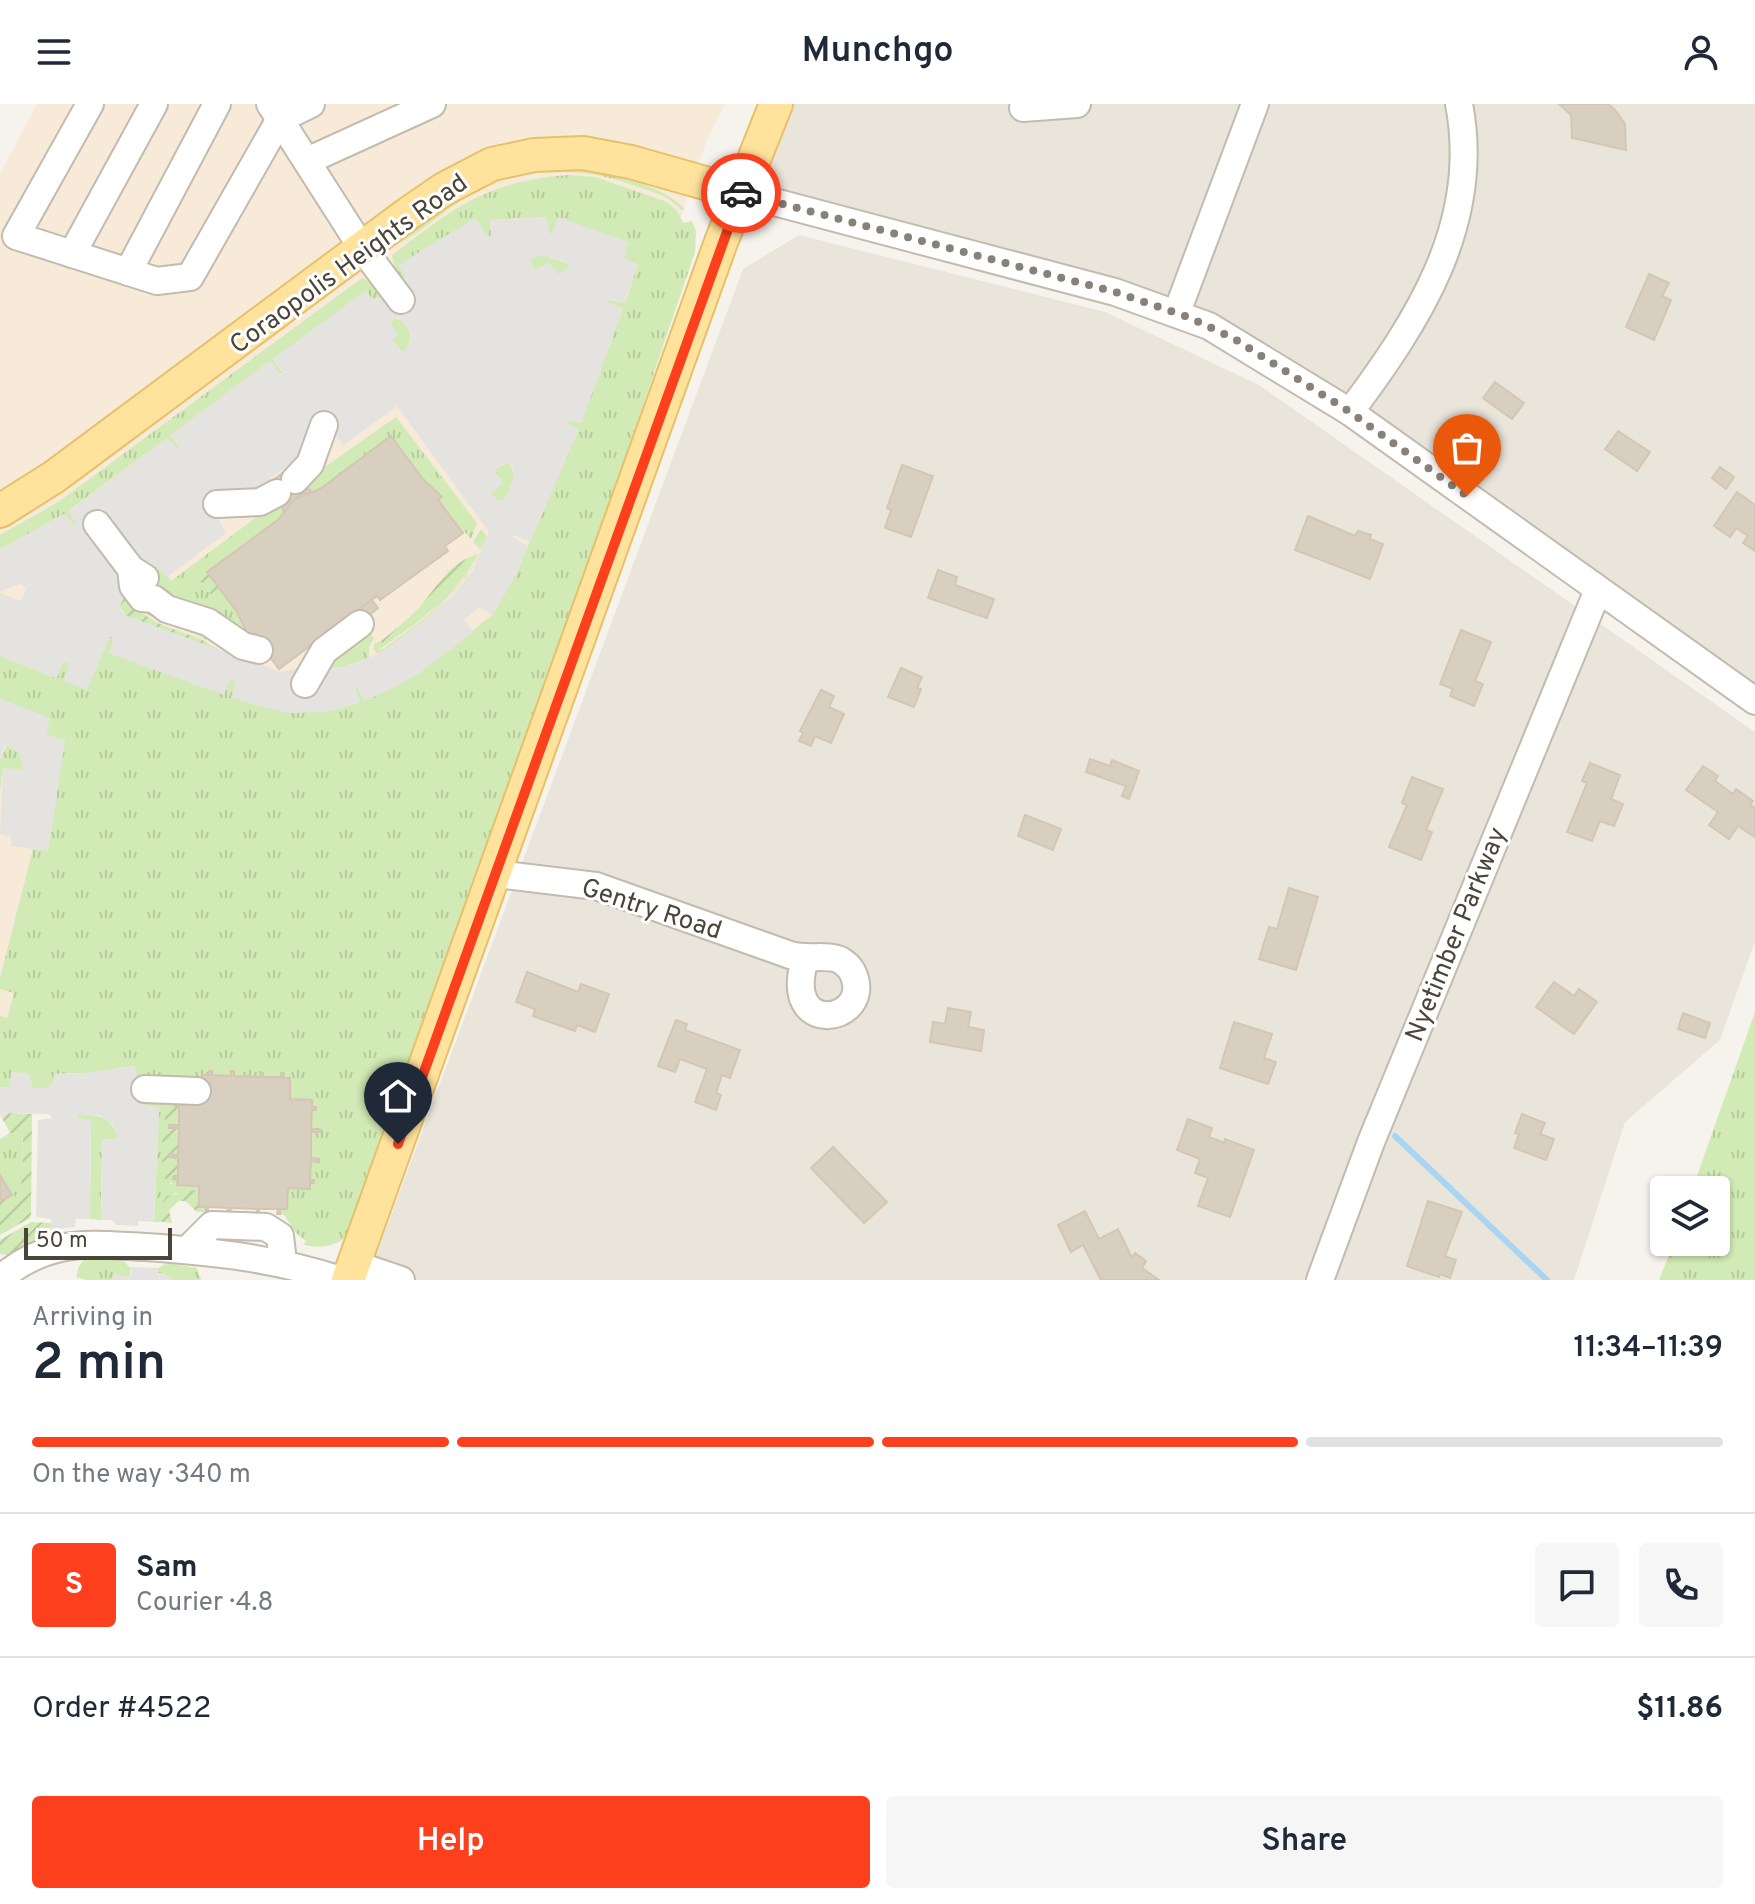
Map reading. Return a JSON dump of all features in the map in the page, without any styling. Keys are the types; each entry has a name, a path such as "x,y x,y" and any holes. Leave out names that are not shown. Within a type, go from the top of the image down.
{"main road":[{"path":"348,1275 496,874 740,193 776,104"},
{"name":"Coraopolis Heights Road","path":"0,511 54,477 409,213 472,173 534,155 583,153 740,193"}],"street":[{"path":"90,104 16,236 157,281 190,277 275,112"},
{"path":"72,254 154,104"},
{"path":"128,272 217,104"},
{"path":"275,112 311,104"},
{"path":"307,161 432,104"},
{"path":"1023,108 1077,104"},
{"path":"1177,312 1255,104"},
{"path":"1350,412 1396,351 1443,263 1458,212 1465,138 1459,104"},
{"path":"275,112 362,248 401,300"},
{"name":"Coraopolis Heights Road","path":"740,193 1102,288 1177,312 1233,338 1350,412 1755,701"},
{"path":"217,504 260,502 286,486 310,464 324,425"},
{"path":"97,524 131,569 133,586 142,598 154,599 167,609 208,622 243,646 259,650"},
{"name":"Nyetimber Parkway","path":"1320,1280 1388,1098 1598,590"},
{"path":"305,684 324,651 360,624"},
{"name":"Gentry Road","path":"496,874 596,886 805,959"},
{"path":"145,1089 197,1091"},
{"path":"1,1275 38,1255 96,1244 247,1255 348,1275 401,1280"}],"shaded area":[{"path":"37,104 725,104 708,137 532,655 0,1050 0,174"},
{"path":"776,104 1755,104 1755,701 1233,338 740,193"},
{"path":"547,217 549,234 558,217 628,242 624,258 638,265 624,303 608,300 608,303 623,308 581,423 564,420 579,429 530,542 515,535 512,537 528,546 514,578 492,615 480,607 464,620 474,632 397,686 365,701 357,687 360,703 326,712 290,713 231,697 236,684 233,680 229,681 224,695 201,687 109,653 114,639 110,636 87,690 64,681 69,666 67,661 62,664 57,678 0,656 0,593 21,601 26,588 20,584 0,591 0,549 64,514 75,526 68,512 167,438 178,450 170,435 270,361 281,374 273,359 365,291 373,300 378,300 380,293 373,283 395,268 406,281 398,265 475,218 488,237 491,235 490,220","holes":["537,256 550,257 571,265 559,275 549,262 535,270 530,261","398,317 411,334 410,344 403,352 392,341 398,335 390,321","397,406 489,532 472,572 428,618 378,654 355,664 335,669 331,663 304,662 295,669 281,672 127,616 120,609 122,598 155,565 167,577 226,533 218,518 299,457 334,435 344,445","506,462 515,475 505,499 497,501 491,493 504,483 494,470"]},
{"path":"799,235 1105,312 1259,385 1755,732 1755,941 1720,1040 1625,1122 1574,1280 367,1280 743,269"},
{"path":"0,699 50,718 46,734 65,741 48,851 11,846 11,837 0,834 3,768 20,770 23,766 19,752 8,745 0,760"},
{"path":"135,1066 142,1105 159,1107 154,1222 138,1221 138,1226 116,1225 112,1220 101,1220 102,1139 118,1136 113,1125 101,1116 79,1114 77,1119 91,1120 90,1219 76,1219 75,1227 52,1230 51,1219 36,1217 38,1120 53,1118 48,1114 7,1113 3,1120 0,1115 0,1088 10,1087 11,1072 29,1074 32,1088 47,1088 53,1084 54,1074"},
{"path":"130,1267 158,1268 158,1273 171,1278 112,1280 115,1274 129,1277 132,1272"}],"green space":[{"path":"547,170 581,171 640,183 673,199 685,210 656,193 606,177 544,172 504,180 484,188 399,244 432,217 467,195 486,187 506,179 526,174"},
{"path":"569,175 595,177 667,202 678,212 683,223 692,221 696,231 695,252 562,644 349,1235 328,1246 304,1245 306,1241 280,1214 280,1209 287,1209 288,1188 309,1189 310,1183 314,1183 310,1180 311,1161 319,1159 311,1158 311,1132 320,1129 311,1129 312,1110 316,1108 312,1107 312,1100 290,1099 290,1078 283,1078 283,1073 281,1077 263,1077 260,1072 260,1077 212,1075 210,1071 209,1075 202,1075 202,1082 137,1081 134,1066 54,1074 53,1084 47,1088 32,1088 29,1074 12,1072 10,1087 0,1088 0,1016 7,1018 14,993 0,989 0,978 33,849 48,850 65,741 46,734 49,718 0,699 0,656 56,678 62,664 67,661 69,666 64,681 110,636 114,639 109,653 224,694 229,681 233,680 236,683 232,697 280,710 312,712 360,702 357,687 365,701 419,673 492,615 514,578 579,429 564,420 581,423 623,308 608,303 608,300 625,303 638,265 624,258 628,243 558,218 552,234 549,234 546,217 490,220 491,235 488,237 476,219 399,265 406,277 404,281 395,268 392,255 473,199 515,183"},
{"path":"537,256 571,265 559,275 549,263 535,270 530,261"},
{"path":"362,278 373,283 380,293 379,298 373,300 366,291 273,359 282,373 270,361 171,435 178,450 167,438 68,511 76,523 75,527 64,514 0,549 0,535 58,502"},
{"path":"395,318 405,323 410,332 409,343 403,352 392,340 398,335 390,323"},
{"path":"396,417 477,523 471,539 438,500 442,497 422,478 391,436 320,489 313,492 305,487 322,469"},
{"path":"508,462 515,475 505,499 497,501 491,493 503,483 494,470"},
{"path":"282,504 284,513 279,519 216,566 207,564 201,584 210,594 222,592 237,612 245,632 175,599 155,580 152,568 157,564 171,581 258,516"},
{"path":"481,529 488,538 479,557 465,578 484,546 480,549 473,542"},
{"path":"478,554 449,594 384,646 381,641 419,608 451,569"},
{"path":"207,564 216,566 222,592 210,594 205,585 196,579 198,567"},
{"path":"465,578 456,590 442,604 412,630 378,654 374,650 374,644 381,641 384,646 377,651 383,649 440,604"},
{"path":"126,594 158,620 129,597 143,613 151,619 202,640 226,654 127,616 119,606"},
{"path":"160,621 204,635 239,656"},
{"path":"368,631 374,638 369,647 369,658 332,668 331,663"},
{"path":"7,745 19,752 23,766 20,770 3,768 0,793 0,760"},
{"path":"1755,1012 1755,1280 1659,1280 1668,1256 1730,1256 1730,1176 1697,1176"},
{"path":"168,1099 163,1165 170,1184 199,1186 199,1189 185,1194 175,1193 162,1204 162,1222 154,1222 159,1108 144,1107 142,1104 143,1101"},
{"path":"168,1099 179,1100 175,1104 179,1106 179,1125 170,1128 179,1128 178,1155 169,1154 169,1157 178,1158 178,1176 174,1179 178,1179 177,1185 167,1182 164,1175 162,1154"},
{"path":"7,1113 32,1114 31,1214 30,1218 0,1235 0,1202 20,1194 23,1163 22,1135 10,1133 2,1118"},
{"path":"79,1114 103,1118 118,1136 102,1139 101,1220 90,1219 91,1121 77,1119"},
{"path":"10,1133 22,1135 23,1138 21,1190 15,1198 0,1175 0,1139"},
{"path":"199,1189 199,1207 206,1207 206,1212 197,1212 185,1201 179,1201 169,1210 172,1223 162,1222 162,1203 167,1196"},
{"path":"31,1222 52,1223 50,1238 11,1256 0,1254 0,1240"},
{"path":"86,1257 113,1257 125,1262 131,1269 130,1276 115,1274 112,1280 76,1277"},
{"path":"167,1263 197,1268 201,1280 170,1280 157,1272"}],"building":[{"path":"1559,104 1608,104 1625,124 1626,150 1572,138 1571,115"},
{"path":"1649,274 1669,283 1662,296 1671,300 1654,340 1626,327"},
{"path":"1495,382 1524,403 1512,419 1483,398"},
{"path":"1618,431 1650,452 1637,471 1605,449"},
{"path":"391,436 422,478 442,497 438,500 463,533 445,546 448,551 380,600 377,596 279,669 254,636 250,639 237,612 207,572 279,519 293,500 320,489"},
{"path":"902,465 933,476 911,537 885,528 891,510 887,508"},
{"path":"1720,467 1734,477 1726,489 1712,478"},
{"path":"287,470 313,492 293,500 284,513 270,482"},
{"path":"1737,492 1755,505 1755,551 1743,543 1748,536 1736,528 1730,537 1714,526"},
{"path":"1308,516 1355,536 1358,531 1371,535 1370,539 1383,544 1370,579 1295,550"},
{"path":"938,570 957,577 955,585 994,599 987,618 928,598"},
{"path":"372,600 378,608 362,621 356,612"},
{"path":"1461,630 1491,642 1475,681 1483,684 1474,706 1450,696 1453,689 1440,684"},
{"path":"901,668 922,677 914,707 888,697"},
{"path":"821,690 834,696 829,707 844,714 831,743 815,736 811,746 799,741 803,733 800,731"},
{"path":"1090,759 1110,766 1112,760 1139,771 1129,799 1122,796 1126,786 1086,772"},
{"path":"1590,763 1620,775 1611,799 1623,804 1614,826 1600,821 1592,841 1567,832 1587,783 1582,781"},
{"path":"1703,766 1718,776 1715,781 1733,794 1736,789 1753,801 1750,805 1755,808 1755,837 1738,826 1729,839 1709,825 1718,812 1686,790"},
{"path":"1412,777 1443,789 1426,830 1432,832 1421,860 1389,847 1407,805 1402,803"},
{"path":"1025,815 1061,829 1053,850 1018,836"},
{"path":"1289,888 1318,897 1296,970 1259,959 1269,927 1277,929"},
{"path":"527,972 578,992 581,984 609,994 595,1032 577,1025 575,1031 533,1016 535,1009 516,1002"},
{"path":"1554,982 1574,996 1579,989 1597,1002 1574,1034 1536,1007"},
{"path":"948,1008 971,1012 968,1027 984,1030 981,1051 930,1042 933,1022 945,1024"},
{"path":"1683,1013 1710,1023 1705,1038 1678,1029"},
{"path":"676,1020 687,1024 685,1030 740,1050 730,1078 722,1075 716,1093 721,1095 716,1110 695,1102 707,1069 680,1059 675,1072 658,1066"},
{"path":"1234,1022 1272,1034 1264,1058 1276,1062 1268,1084 1220,1068"},
{"path":"209,1071 212,1075 231,1076 231,1071 234,1071 234,1076 260,1077 260,1072 263,1077 281,1077 284,1073 283,1078 290,1078 290,1099 312,1100 312,1107 316,1107 312,1110 311,1129 320,1129 320,1132 311,1132 311,1158 319,1159 319,1162 311,1161 310,1180 314,1183 310,1183 310,1189 288,1188 287,1209 280,1209 280,1214 277,1214 278,1209 259,1209 257,1214 257,1209 231,1208 228,1213 228,1208 208,1207 206,1212 206,1207 199,1207 199,1186 177,1185 178,1179 173,1179 178,1176 178,1158 168,1157 169,1154 178,1155 179,1128 169,1128 169,1125 179,1125 179,1106 175,1103 179,1103 179,1097 201,1097 202,1075 209,1075"},
{"path":"1522,1114 1545,1123 1540,1134 1554,1139 1546,1160 1514,1148 1519,1134 1515,1133"},
{"path":"1188,1119 1212,1128 1209,1137 1224,1143 1225,1139 1254,1150 1230,1217 1198,1206 1208,1178 1195,1173 1200,1159 1177,1150"},
{"path":"833,1147 887,1202 864,1223 811,1168"},
{"path":"0,1175 12,1195 0,1202"},
{"path":"1428,1201 1462,1212 1445,1256 1456,1260 1450,1278 1407,1266"},
{"path":"1085,1211 1099,1239 1118,1229 1132,1258 1135,1253 1146,1261 1142,1268 1159,1280 1101,1280 1083,1245 1071,1252 1058,1225"}],"waterway":[{"path":"1395,1136 1547,1280"}],"way so far":[{"path":"741,193 1167,308 1233,338 1350,412 1467,496"}],"route":[{"path":"398,1144 741,193"}]}
